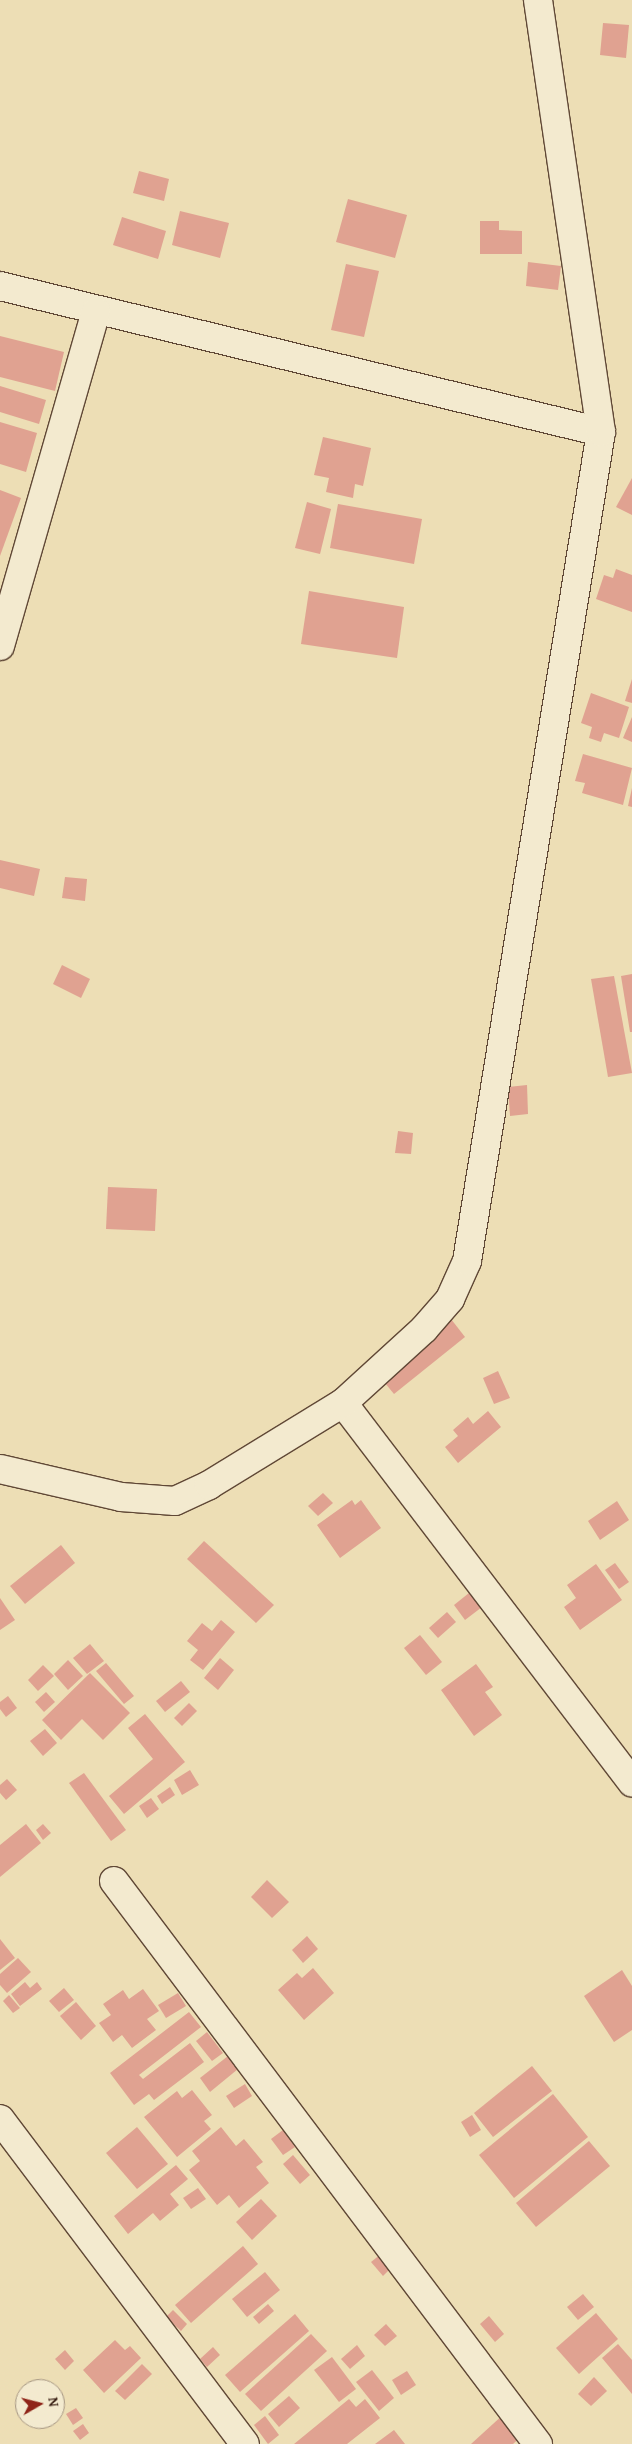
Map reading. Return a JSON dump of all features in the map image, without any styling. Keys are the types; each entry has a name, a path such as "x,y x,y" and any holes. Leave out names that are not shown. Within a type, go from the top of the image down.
{"street":[{"path":"0,1469 120,1497 175,1502 209,1485 342,1402 424,1329 445,1305 467,1261 601,432 538,0"},
{"path":"0,286 96,311 601,432"},
{"path":"0,646 96,311"},
{"path":"342,1402 632,1782"},
{"path":"114,1881 538,2444"},
{"path":"0,2119 245,2444"}],"building":[{"path":"603,23 629,25 626,58 600,55"},
{"path":"139,171 169,179 164,201 133,193"},
{"path":"348,199 407,215 395,258 336,242"},
{"path":"180,211 229,223 220,258 172,245"},
{"path":"122,217 166,231 158,259 113,245"},
{"path":"480,221 499,221 499,230 522,231 522,254 480,254"},
{"path":"528,262 561,266 558,290 526,286"},
{"path":"346,264 379,271 364,337 331,330"},
{"path":"0,336 64,352 55,391 0,377"},
{"path":"0,386 46,400 39,424 0,412"},
{"path":"0,422 37,433 26,472 0,464"},
{"path":"323,437 371,448 363,486 355,484 353,498 326,492 329,478 314,475"},
{"path":"632,478 632,515 616,507"},
{"path":"0,490 21,498 0,556"},
{"path":"307,502 331,509 320,554 295,548"},
{"path":"338,504 422,519 414,564 330,548"},
{"path":"616,569 632,575 632,612 596,599 604,575 613,578"},
{"path":"309,591 404,607 397,658 301,644"},
{"path":"632,679 632,703 625,701"},
{"path":"591,693 629,707 619,738 604,733 601,742 589,738 592,727 581,723"},
{"path":"632,717 632,742 623,738"},
{"path":"583,754 632,768 623,805 582,793 585,783 575,781"},
{"path":"632,788 632,807 628,806"},
{"path":"0,860 40,869 34,896 0,888"},
{"path":"65,877 87,879 85,901 62,898"},
{"path":"62,965 90,979 81,998 53,984"},
{"path":"632,974 632,1032 630,1032 621,976"},
{"path":"614,976 632,1073 608,1077 591,979"},
{"path":"527,1085 528,1114 510,1116 508,1087"},
{"path":"398,1131 413,1133 411,1154 395,1153"},
{"path":"108,1187 157,1189 155,1231 106,1229"},
{"path":"451,1319 465,1337 394,1394 380,1377"},
{"path":"498,1371 510,1398 494,1404 483,1378"},
{"path":"488,1411 501,1427 458,1463 445,1447 458,1436 453,1430 468,1417 473,1424"},
{"path":"323,1493 333,1503 318,1516 308,1506"},
{"path":"352,1500 355,1505 361,1500 381,1528 340,1558 317,1525"},
{"path":"617,1501 629,1520 600,1540 588,1521"},
{"path":"204,1541 274,1605 256,1623 187,1559"},
{"path":"61,1545 75,1563 25,1604 10,1586"},
{"path":"615,1563 629,1582 619,1589 605,1570"},
{"path":"596,1564 622,1600 580,1630 564,1607 576,1598 567,1585"},
{"path":"474,1589 486,1604 465,1620 454,1605"},
{"path":"0,1598 15,1620 0,1630"},
{"path":"447,1612 456,1622 438,1638 429,1628"},
{"path":"221,1620 235,1632 203,1670 190,1660 198,1650 187,1641 202,1623 212,1631"},
{"path":"420,1635 442,1662 426,1675 404,1648"},
{"path":"90,1644 104,1661 87,1674 73,1658"},
{"path":"220,1658 234,1670 218,1690 204,1678"},
{"path":"68,1660 83,1676 68,1690 54,1674"},
{"path":"106,1663 134,1696 124,1704 96,1671"},
{"path":"476,1664 493,1687 485,1692 502,1715 474,1736 441,1690"},
{"path":"43,1665 54,1676 38,1691 28,1680"},
{"path":"90,1673 130,1713 103,1740 82,1719 61,1740 42,1720"},
{"path":"181,1681 190,1692 165,1712 156,1701"},
{"path":"46,1692 55,1702 44,1712 35,1702"},
{"path":"8,1696 17,1708 6,1717 0,1709 0,1702"},
{"path":"189,1703 197,1711 182,1726 174,1718"},
{"path":"145,1714 185,1762 124,1814 109,1796 153,1759 128,1728"},
{"path":"45,1729 57,1743 43,1756 30,1741"},
{"path":"190,1770 199,1785 182,1795 174,1780"},
{"path":"84,1773 126,1830 111,1841 69,1783"},
{"path":"7,1779 17,1790 6,1800 0,1793 0,1785"},
{"path":"170,1787 175,1795 162,1804 157,1796"},
{"path":"151,1798 159,1809 147,1818 139,1806"},
{"path":"26,1824 41,1843 0,1877 0,1845"},
{"path":"43,1824 51,1833 43,1840 36,1830"},
{"path":"267,1880 289,1902 272,1918 251,1897"},
{"path":"307,1936 318,1949 303,1963 292,1950"},
{"path":"0,1939 15,1958 0,1970"},
{"path":"18,1958 31,1972 7,1993 0,1985 0,1974"},
{"path":"313,1968 334,1993 304,2020 278,1990 297,1973 302,1978"},
{"path":"622,1970 632,1986 632,2030 614,2042 584,1996"},
{"path":"25,1982 30,1988 37,1982 42,1989 20,2006 11,1994"},
{"path":"64,1988 74,2000 59,2012 49,2001"},
{"path":"143,1989 159,2011 147,2019 156,2030 132,2048 122,2035 113,2042 99,2023 111,2015 103,2004 123,1990 129,1999"},
{"path":"178,1993 186,2006 166,2018 158,2005"},
{"path":"9,1995 20,2008 13,2013 3,2001"},
{"path":"76,2002 96,2026 81,2040 60,2016"},
{"path":"189,2012 201,2027 139,2075 143,2079 190,2043 204,2062 154,2100 149,2094 134,2105 110,2073"},
{"path":"207,2032 223,2053 212,2061 196,2041"},
{"path":"228,2056 238,2069 210,2092 200,2078"},
{"path":"532,2066 552,2091 493,2137 474,2113"},
{"path":"245,2084 252,2096 234,2108 226,2096"},
{"path":"192,2090 212,2115 204,2121 211,2129 177,2157 144,2117 177,2091 182,2098"},
{"path":"553,2094 588,2137 514,2198 479,2155"},
{"path":"472,2115 481,2130 470,2137 461,2122"},
{"path":"137,2127 168,2164 137,2189 106,2153"},
{"path":"221,2127 236,2146 244,2139 263,2162 256,2167 269,2183 239,2208 229,2195 217,2205 189,2170 200,2161 192,2151"},
{"path":"283,2130 295,2147 283,2155 271,2139"},
{"path":"589,2141 610,2166 536,2227 516,2203"},
{"path":"293,2155 310,2175 300,2184 283,2164"},
{"path":"176,2165 188,2179 170,2194 179,2205 160,2221 153,2213 128,2234 114,2216"},
{"path":"198,2188 206,2199 191,2209 183,2198"},
{"path":"261,2199 277,2216 252,2240 236,2222"},
{"path":"243,2246 258,2264 191,2323 175,2305"},
{"path":"381,2254 392,2267 383,2276 371,2262"},
{"path":"265,2272 280,2290 247,2317 232,2299"},
{"path":"583,2294 594,2307 578,2320 567,2307"},
{"path":"268,2304 274,2311 259,2324 253,2317"},
{"path":"173,2310 187,2324 181,2331 166,2317"},
{"path":"596,2313 618,2339 579,2374 556,2348"},
{"path":"295,2314 309,2331 240,2392 225,2375"},
{"path":"489,2316 504,2334 495,2342 480,2324"},
{"path":"386,2324 397,2336 385,2346 374,2335"},
{"path":"311,2334 327,2351 261,2411 245,2394"},
{"path":"115,2340 125,2350 130,2346 141,2358 104,2393 83,2370"},
{"path":"618,2344 632,2360 632,2394 602,2358"},
{"path":"357,2345 365,2356 350,2369 341,2359"},
{"path":"213,2347 220,2355 207,2367 200,2359"},
{"path":"65,2350 74,2361 65,2370 55,2359"},
{"path":"332,2357 356,2389 339,2402 314,2370"},
{"path":"142,2364 152,2374 125,2400 115,2391"},
{"path":"372,2370 394,2398 379,2411 356,2382"},
{"path":"407,2371 416,2385 401,2395 392,2380"},
{"path":"594,2377 607,2391 591,2406 578,2394"},
{"path":"289,2396 300,2408 279,2427 268,2414"},
{"path":"349,2399 356,2407 365,2399 380,2418 347,2444 294,2444"},
{"path":"76,2408 83,2418 73,2425 66,2414"},
{"path":"505,2413 524,2434 513,2444 471,2444"},
{"path":"265,2416 279,2435 268,2444 254,2425"},
{"path":"83,2424 89,2433 80,2440 73,2431"},
{"path":"394,2430 405,2444 375,2444"}]}
